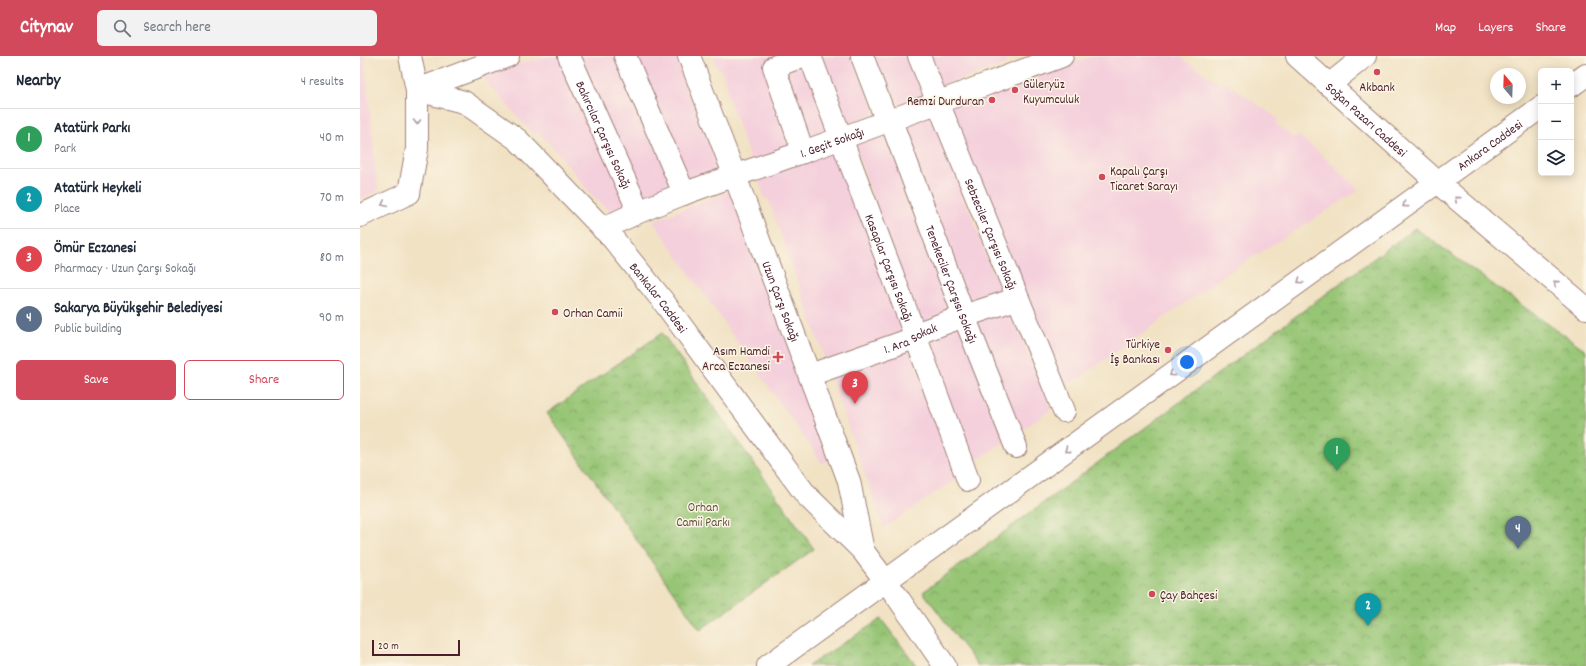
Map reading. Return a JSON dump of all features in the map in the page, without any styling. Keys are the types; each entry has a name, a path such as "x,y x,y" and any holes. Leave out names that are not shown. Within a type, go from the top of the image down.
{"street":[{"path":"360,216 409,193 417,149 417,90 410,56"},
{"path":"417,90 508,56"},
{"name":"Bakırcılar Çarşısı Sokağı","path":"569,56 635,203 633,214"},
{"path":"625,56 681,186 683,194"},
{"name":"Uzun Çarşı Sokağı","path":"689,56 810,375 848,482 863,551"},
{"path":"802,56 774,67 803,152"},
{"name":"Kasaplar Çarşısı Sokağı","path":"810,56 968,480"},
{"name":"Tenekeciler Çarşısı Sokağı","path":"862,56 889,121 1016,447"},
{"name":"Sebzeciler Çarşısı Sokağı","path":"919,56 1064,412"},
{"name":"1. Geçit Sokağı","path":"603,229 633,214 683,194 938,103 1020,63 1062,56"},
{"name":"Soğan Pazarı Caddesi","path":"1297,56 1437,182 1586,308"},
{"path":"1329,85 1365,56"},
{"path":"1574,84 1586,75"},
{"name":"Bankalar Caddesi","path":"417,90 464,102 518,140 614,240 663,301 806,495 863,551 886,581 940,664"},
{"name":"Ankara Caddesi","path":"768,666 1538,109"},
{"name":"1. Ara Sokak","path":"810,375 964,316 1010,301"},
{"path":"791,666 809,636"}],"shaded area":[{"path":"360,56 364,56 378,191 360,199"},
{"path":"549,56 560,56 631,206 613,215 588,191 560,155 539,133 534,135 482,77 534,59 535,61"},
{"path":"578,56 615,56 674,187 640,202"},
{"path":"632,56 676,56 723,172 690,185"},
{"path":"713,56 786,56 793,148 751,162 726,90 729,89 721,69 718,70"},
{"path":"815,56 853,56 876,113 845,124"},
{"path":"867,56 913,56 924,96 890,107"},
{"path":"925,56 1005,56 1007,64 940,86"},
{"path":"1093,56 1179,56 1221,85 1225,82 1274,116 1278,120 1275,123 1294,138 1298,135 1330,162 1359,190 1226,274 1075,381 1061,384 947,106"},
{"path":"807,64 832,131 804,140 787,69"},
{"path":"935,113 961,188 959,188 971,213 992,273 997,271 1010,296 968,309 897,127"},
{"path":"886,132 957,315 919,329 854,143"},
{"path":"837,151 907,333 826,362 768,198 765,199 758,179"},
{"path":"730,191 833,459 822,463 653,221"},
{"path":"1009,305 1051,409 1018,433 974,318"},
{"path":"961,324 1006,440 972,464 923,337"},
{"path":"909,345 958,477 884,528 829,373"}],"green space":[{"path":"1415,228 1586,350 1586,666 978,666 923,592"},
{"name":"Orhan Camii Parkı","path":"662,333 814,549 700,630 547,413"},
{"path":"881,619 917,666 808,666"}],"place":[{"name":"Akbank","path":"1377,72"},
{"name":"Güleryüz Kuyumculuk","path":"1015,90"},
{"name":"Remzi Durduran","path":"992,100"},
{"name":"Kapalı Çarşı Ticaret Sarayı","path":"1102,177"},
{"name":"Orhan Camii","path":"555,312"},
{"name":"Türkiye İş Bankası","path":"1168,350"},
{"name":"Asım Hamdi Arca Eczanesi","path":"778,357"},
{"name":"Ömür Eczanesi","path":"855,404"},
{"name":"Atatürk Parkı","path":"1337,471"},
{"name":"Sakarya Büyükşehir Belediyesi","path":"1518,549"},
{"name":"Çay Bahçesi","path":"1152,594"},
{"name":"Atatürk Heykeli","path":"1368,626"}]}
